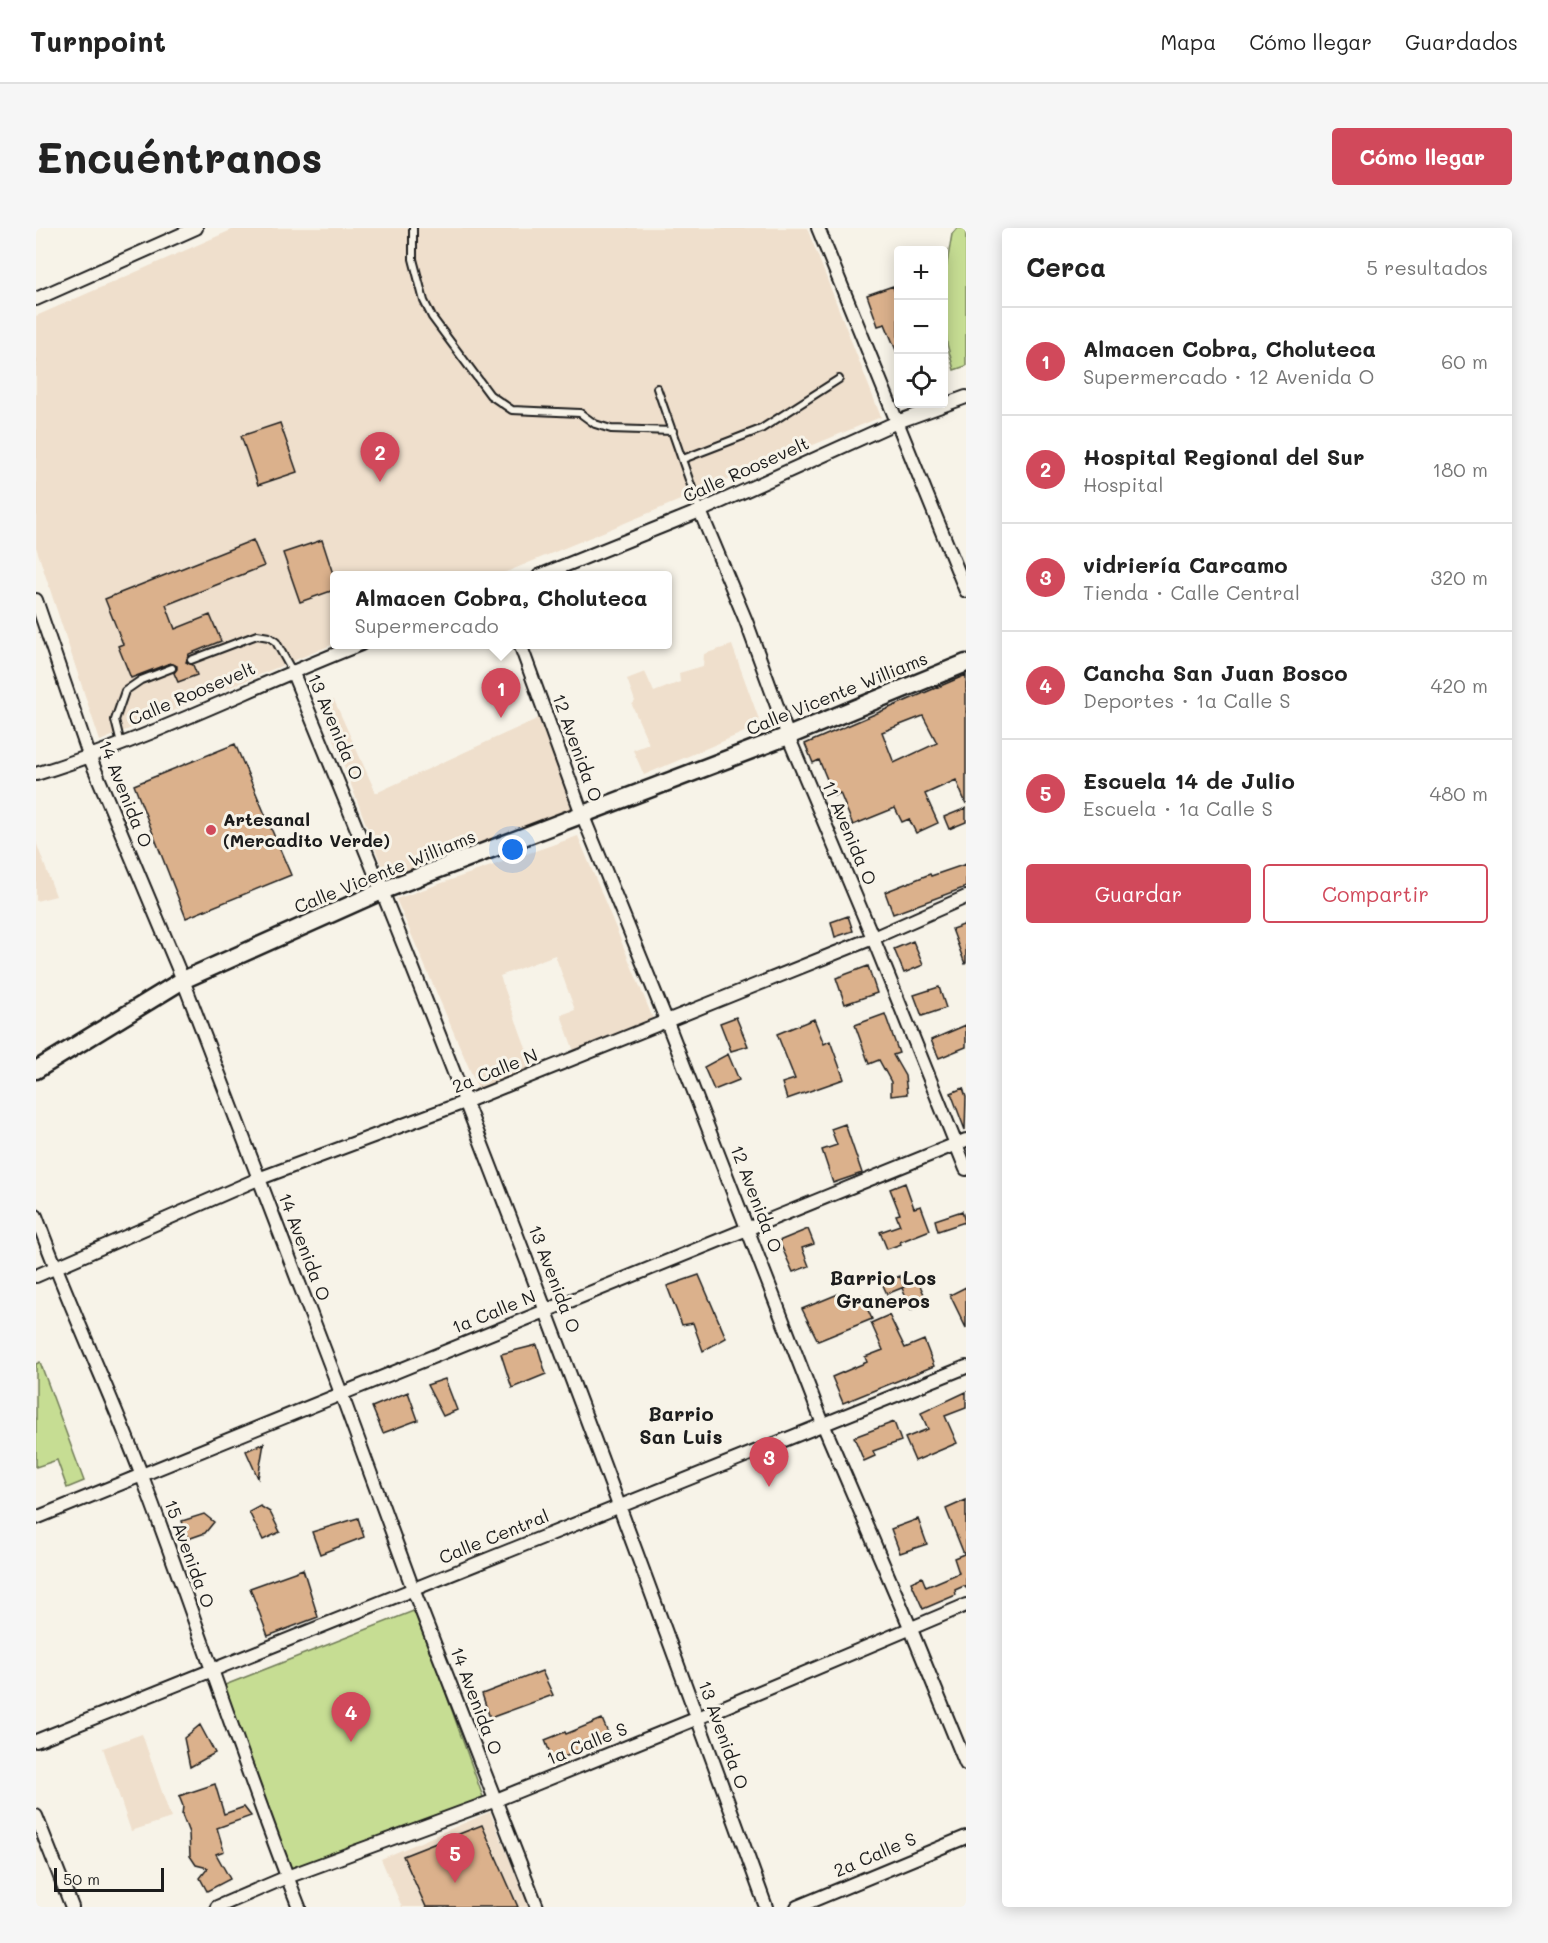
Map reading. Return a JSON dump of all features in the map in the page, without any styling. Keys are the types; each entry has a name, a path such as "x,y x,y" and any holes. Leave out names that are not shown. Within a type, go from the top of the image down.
{"main road":[{"name":"Calle Vicente Williams","path":"36,1070 183,980 384,890 788,736 966,663"}],"street":[{"path":"36,299 196,228"},
{"path":"818,228 966,591"},
{"name":"Calle Roosevelt","path":"551,571 700,511 897,422 966,397"},
{"name":"11 Avenida O","path":"700,511 746,621 788,736 961,1142 966,1169"},
{"name":"14 Avenida O","path":"36,600 90,758 183,980 341,1393 413,1589 537,1907"},
{"name":"Calle Roosevelt","path":"36,774 90,758 292,671 351,649"},
{"name":"12 Avenida O","path":"521,649 582,814 667,1022 823,1424 966,1764"},
{"name":"13 Avenida O","path":"292,671 384,890 547,1310 766,1907"},
{"name":"2a Calle N","path":"36,1276 258,1179 465,1102 667,1022 873,938 966,897"},
{"name":"1a Calle N","path":"36,1518 961,1142"},
{"name":"15 Avenida O","path":"36,1216 55,1269 142,1476 299,1907"},
{"name":"Calle Central","path":"36,1741 966,1367"},
{"name":"1a Calle S","path":"217,1907 287,1876 496,1800 966,1605"},
{"path":"36,1816 72,1907"},
{"name":"2a Calle S","path":"797,1907 966,1837"}],"lane":[{"path":"414,228 413,259 424,302 432,317 490,396 512,410 580,413 595,424 611,429 673,431"},
{"path":"683,459 761,429 839,379"},
{"path":"657,388 700,511"},
{"path":"191,660 257,635 269,637 276,642 292,671"},
{"path":"121,745 115,720 125,691 141,680 172,668"}],"shaded area":[{"path":"236,228 807,228 881,417 509,571 330,571 330,646 100,741 36,547 36,316"},
{"path":"732,645 761,725 644,775 633,750 649,744 632,705 635,701 627,679 645,672 654,692 680,682 679,673 703,666 704,654"},
{"path":"334,700 376,793 539,718 573,809 387,880 321,705"},
{"path":"578,836 654,1021 575,1054 561,1015 575,1010 555,955 500,976 534,1070 479,1091 396,899"},
{"path":"36,842 56,896 36,901"},
{"path":"142,1734 171,1818 131,1831 103,1748"},
{"path":"490,1812 529,1907 402,1907 381,1859"}],"green space":[{"path":"957,228 966,228 966,366 954,370 948,348 948,258 952,234"},
{"path":"40,1362 84,1481 67,1488 57,1460 36,1467 36,1364"},
{"path":"416,1610 483,1797 289,1883 220,1687"}],"building":[{"path":"893,286 894,345 885,324 878,326 867,295"},
{"path":"280,423 297,472 258,485 241,436"},
{"path":"253,540 264,566 166,605 175,629 210,615 221,641 189,654 186,662 193,665 197,675 178,682 174,673 177,666 170,663 131,678 118,646 123,644 105,599"},
{"path":"322,540 332,571 330,571 330,591 300,602 283,553"},
{"path":"966,675 966,804 956,780 925,794 938,823 916,833 909,819 902,822 895,808 853,825 840,793 834,796 819,760 813,763 805,744","holes":["923,716 937,743 894,763 882,732"]},
{"name":"Artesanal (Mercadito Verde)","path":"235,744 291,875 186,918 134,785"},
{"path":"966,808 966,822 949,829 944,817"},
{"path":"966,864 966,887 893,914 885,892 930,874 931,876"},
{"path":"848,916 853,931 835,937 831,922"},
{"path":"966,924 966,963 965,964 952,929"},
{"path":"913,941 923,965 904,973 894,949"},
{"path":"868,966 877,993 845,1004 836,978"},
{"path":"939,987 946,1008 922,1016 914,995"},
{"path":"885,1014 899,1053 893,1055 905,1076 907,1094 891,1096 891,1082 879,1060 869,1064 855,1025"},
{"path":"736,1017 748,1046 731,1051 720,1023"},
{"path":"814,1019 824,1044 830,1041 844,1079 787,1099 782,1083 795,1079 777,1034"},
{"path":"966,1025 966,1047 939,1058 931,1040"},
{"path":"728,1054 739,1080 714,1090 704,1067"},
{"path":"963,1088 966,1097 965,1130 951,1093"},
{"path":"845,1124 862,1173 833,1183 822,1150 837,1145 831,1129"},
{"path":"905,1183 914,1208 921,1206 930,1230 887,1249 880,1232 900,1225 896,1215 900,1214 890,1189"},
{"path":"962,1211 965,1222 938,1231 935,1220"},
{"path":"808,1229 814,1244 802,1248 809,1266 793,1272 779,1241"},
{"path":"699,1275 726,1338 703,1351 693,1323 682,1325 667,1286"},
{"path":"900,1276 904,1287 887,1294 882,1283"},
{"path":"918,1281 928,1303 911,1310 902,1288"},
{"path":"966,1287 966,1328 950,1295"},
{"path":"843,1292 847,1301 861,1295 872,1319 818,1341 802,1309"},
{"path":"889,1315 905,1348 924,1340 934,1366 843,1403 832,1377 867,1362 865,1357 883,1350 871,1323"},
{"path":"537,1345 546,1374 512,1388 501,1354"},
{"path":"445,1379 457,1410 443,1416 427,1385"},
{"path":"408,1392 418,1420 383,1433 372,1407"},
{"path":"966,1392 966,1408 945,1416 957,1443 915,1461 905,1438 928,1429 921,1413"},
{"path":"894,1422 901,1441 873,1451 875,1456 864,1461 854,1437"},
{"path":"264,1443 258,1478 246,1451"},
{"path":"966,1500 966,1588 964,1586 955,1590 956,1595 923,1609 911,1582 922,1577 926,1587 959,1573 954,1558 964,1554 946,1509"},
{"path":"260,1506 270,1512 280,1532 263,1540 249,1512"},
{"path":"204,1514 214,1522 205,1533 188,1539 182,1521"},
{"path":"358,1518 364,1537 320,1554 312,1532"},
{"path":"918,1519 927,1544 900,1553 891,1529"},
{"path":"303,1569 318,1617 268,1636 250,1588"},
{"path":"542,1671 553,1695 490,1718 482,1694"},
{"path":"602,1719 611,1740 553,1761 545,1740"},
{"path":"200,1725 215,1753 190,1767 184,1738"},
{"path":"215,1784 224,1814 244,1807 251,1816 217,1828 224,1851 216,1854 230,1879 207,1891 200,1878 208,1868 196,1865 190,1856 189,1833 182,1815 183,1806 179,1796"},
{"path":"482,1825 518,1907 426,1907 403,1856"}],"place":[{"name":"Hospital Regional del Sur","path":"380,482"},
{"name":"Almacen Cobra, Choluteca","path":"501,718"},
{"name":"Artesanal (Mercadito Verde)","path":"211,830"},
{"name":"vidriería Carcamo","path":"769,1487"},
{"name":"Cancha San Juan Bosco","path":"351,1742"},
{"name":"Escuela 14 de Julio","path":"455,1883"}],"district":[{"name":"Barrio Los Graneros","path":"883,1290"},
{"name":"Barrio San Luis","path":"681,1426"}]}
